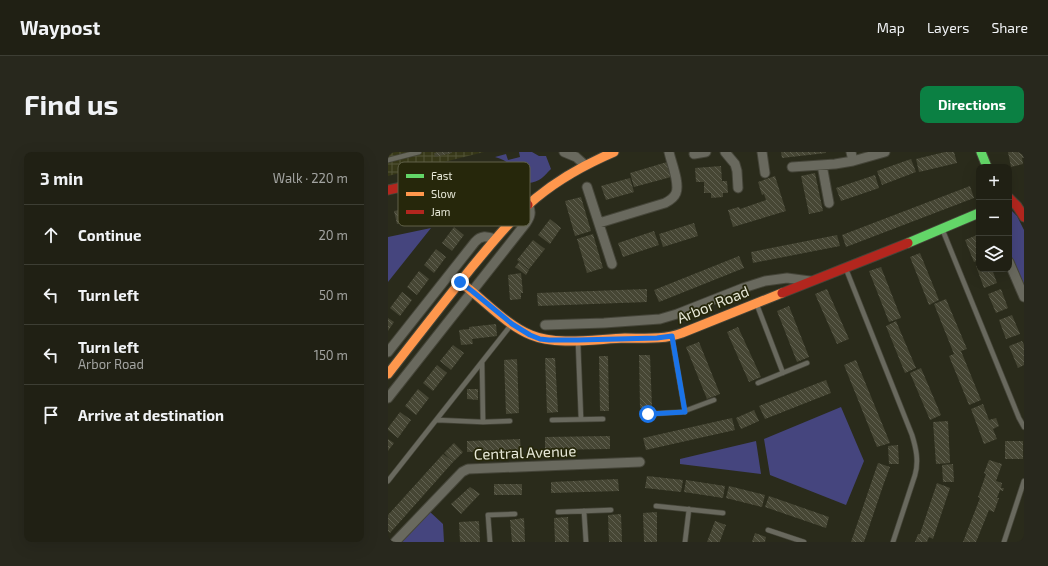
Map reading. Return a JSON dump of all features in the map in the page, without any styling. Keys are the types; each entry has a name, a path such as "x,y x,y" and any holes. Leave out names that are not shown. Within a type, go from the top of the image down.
{"street":[{"path":"564,152 576,157 585,165"},
{"path":"530,203 557,183 585,165 614,152"},
{"path":"599,223 665,203 673,198 677,191 677,184 669,152"},
{"path":"694,154 706,152"},
{"path":"725,152 736,167 738,188"},
{"path":"762,152 765,173"},
{"path":"792,167 822,165 852,157 885,152"},
{"path":"981,152 986,164"},
{"path":"822,165 829,203"},
{"path":"588,187 612,264"},
{"path":"388,190 398,188"},
{"path":"1010,200 1017,206 1024,218"},
{"name":"Arbor Road","path":"460,282 512,324 540,339 578,340 657,338 672,336 976,214"},
{"path":"388,374 460,282 508,226"},
{"path":"388,398 523,226"},
{"path":"388,352 474,242 482,236 488,236 495,239"},
{"path":"1012,269 1024,297"},
{"path":"545,325 660,319 765,281 787,278 810,281"},
{"path":"604,323 605,339"},
{"path":"398,339 409,348"},
{"name":"Central Avenue","path":"395,542 462,472 468,469 640,462"}],"lane":[{"path":"388,160 419,152"},
{"path":"942,229 1024,427"},
{"path":"845,268 912,435 917,454 916,475 893,542"},
{"path":"756,303 783,373"},
{"path":"388,481 512,324"},
{"path":"672,336 685,412"},
{"path":"578,340 581,420"},
{"path":"482,362 483,422"},
{"path":"758,383 807,363"},
{"path":"648,414 685,412 714,400"},
{"path":"552,420 603,419"},
{"path":"437,420 483,422 510,421"},
{"path":"1004,542 1024,481"},
{"path":"656,506 724,513"},
{"path":"685,542 689,509"},
{"path":"558,512 611,510"},
{"path":"584,511 586,542"},
{"path":"490,542 488,515 515,514"},
{"path":"768,530 791,540 804,542"}],"shaded area":[{"path":"388,152 484,152 444,162 398,162 398,174 388,176"},
{"path":"519,152 532,152 539,156 546,156 551,169 543,177 530,182 530,162 506,162 495,157 506,154 508,160 520,157"},
{"path":"1012,211 1017,216 1024,230 1024,285 1012,257"},
{"path":"431,228 388,282 388,237"},
{"path":"841,407 864,461 846,505 770,475 764,439"},
{"path":"756,441 761,474 680,464 680,459"},
{"path":"429,511 443,524 444,542 399,542"}],"building":[{"path":"781,152 826,152 826,153 782,158"},
{"path":"945,152 954,152 957,163 919,172 916,159"},
{"path":"1008,152 1024,152 1024,158 1022,158 1023,164 1012,167 1012,164 1010,164"},
{"path":"434,153 452,153 435,157"},
{"path":"911,159 916,172 882,185 877,171"},
{"path":"667,162 671,177 634,187 630,173"},
{"path":"721,166 722,181 727,181 728,193 723,193 723,197 711,198 711,193 704,193 704,182 696,182 695,168"},
{"path":"815,173 823,211 809,214 801,176"},
{"path":"875,175 879,188 841,201 836,188"},
{"path":"775,176 786,211 733,227 728,210 739,207 740,209 766,200 764,194 762,195 758,182"},
{"path":"630,178 634,192 606,200 601,186"},
{"path":"970,186 974,198 846,247 842,235"},
{"path":"581,197 591,231 575,236 565,201"},
{"path":"398,210 398,224 397,224 394,211"},
{"path":"550,219 561,228 550,244 538,235"},
{"path":"694,223 698,236 663,247 659,234"},
{"path":"454,227 464,235 452,251 442,243"},
{"path":"654,231 659,245 623,257 618,243"},
{"path":"593,234 603,268 587,273 577,239"},
{"path":"837,235 840,246 753,263 751,252"},
{"path":"976,235 976,261 974,262 965,240"},
{"path":"533,240 545,249 529,269 517,260"},
{"path":"436,249 446,257 434,273 424,265"},
{"path":"920,253 939,300 929,305 910,257"},
{"path":"739,256 744,268 659,302 654,290"},
{"path":"519,262 529,270 526,275 515,267"},
{"path":"881,267 901,318 889,322 869,271"},
{"path":"419,271 429,279 417,295 407,287"},
{"path":"978,272 993,272 997,283 984,288"},
{"path":"521,273 523,293 521,293 521,299 510,300 508,275"},
{"path":"647,289 647,302 538,306 537,293"},
{"path":"827,289 849,339 837,344 815,294"},
{"path":"1001,289 1008,308 996,313 988,294"},
{"path":"402,292 412,300 400,316 390,308"},
{"path":"946,299 967,349 961,351 981,400 969,405 949,356 954,354 934,304"},
{"path":"789,306 809,357 797,362 777,311"},
{"path":"1012,315 1020,334 1006,339 999,320"},
{"path":"388,318 394,322 388,331"},
{"path":"896,321 916,368 905,373 886,326"},
{"path":"496,324 497,336 472,339 473,344 461,345 459,330 469,329 469,327"},
{"path":"738,327 761,377 749,382 727,332"},
{"path":"1022,341 1024,345 1024,365 1018,368 1009,346"},
{"path":"699,342 720,394 707,399 686,347"},
{"path":"453,345 464,353 451,370 440,361"},
{"path":"639,355 650,355 652,408 640,408"},
{"path":"599,356 608,356 609,411 600,411"},
{"path":"545,358 555,358 558,412 547,413"},
{"path":"517,359 519,413 506,414 504,360"},
{"path":"856,360 890,443 877,447 844,365"},
{"path":"437,365 447,373 433,391 423,383"},
{"path":"921,368 941,415 930,420 910,373"},
{"path":"826,380 831,393 765,419 759,406"},
{"path":"418,389 429,398 416,415 405,406"},
{"path":"467,389 478,389 478,400 467,399"},
{"path":"983,404 989,420 996,418 999,426 993,429 997,439 984,444 971,409"},
{"path":"754,410 759,421 741,429 736,418"},
{"path":"400,412 411,420 398,438 388,430 388,428"},
{"path":"732,418 735,430 646,450 643,438"},
{"path":"948,421 950,463 936,464 933,422"},
{"path":"610,436 610,449 545,450 545,437"},
{"path":"388,439 394,443 388,451"},
{"path":"520,439 521,450 467,452 467,441"},
{"path":"1005,441 1023,441 1023,459 1005,459"},
{"path":"454,443 463,452 453,462 444,453"},
{"path":"898,445 899,464 889,464 888,446"},
{"path":"443,454 453,462 390,533 388,531 388,515"},
{"path":"989,460 1002,464 996,481 1002,483 1001,488 1004,488 1003,491 1000,490 994,512 989,510 976,542 963,542 980,498 978,497"},
{"path":"878,463 890,467 864,542 851,542"},
{"path":"953,464 954,482 943,482 942,465"},
{"path":"647,476 683,480 681,492 645,488"},
{"path":"618,479 619,491 551,493 551,482"},
{"path":"686,480 725,486 723,498 684,492"},
{"path":"937,483 950,488 933,539 929,537 927,542 915,542 918,534 920,534"},
{"path":"494,484 522,484 522,495 494,495"},
{"path":"729,486 765,495 762,507 726,498"},
{"path":"470,487 480,494 461,514 451,504"},
{"path":"769,496 829,517 826,528 765,507"},
{"path":"657,512 657,542 644,542 643,513"},
{"path":"621,514 622,542 609,542 608,515"},
{"path":"568,517 569,542 555,542 554,518"},
{"path":"524,518 525,542 512,542 510,520"},
{"path":"479,521 480,542 460,542 459,522"},
{"path":"715,521 726,525 720,542 707,542"},
{"path":"755,533 766,537 765,542 752,542"}],"traffic: fast":[{"path":"981,152 986,164"},
{"path":"908,243 976,214"}],"traffic: slow":[{"path":"530,204 563,178 614,152"},
{"path":"388,374 472,267 507,226"},
{"path":"460,282 503,318 522,331 541,338 565,341 668,337 682,333 782,293"}],"traffic: jam":[{"path":"388,190 398,188"},
{"path":"1011,200 1024,217"},
{"path":"782,293 908,243"}],"route":[{"path":"460,282 512,324 540,339 578,340 657,338 672,336 685,412 648,414"}]}
